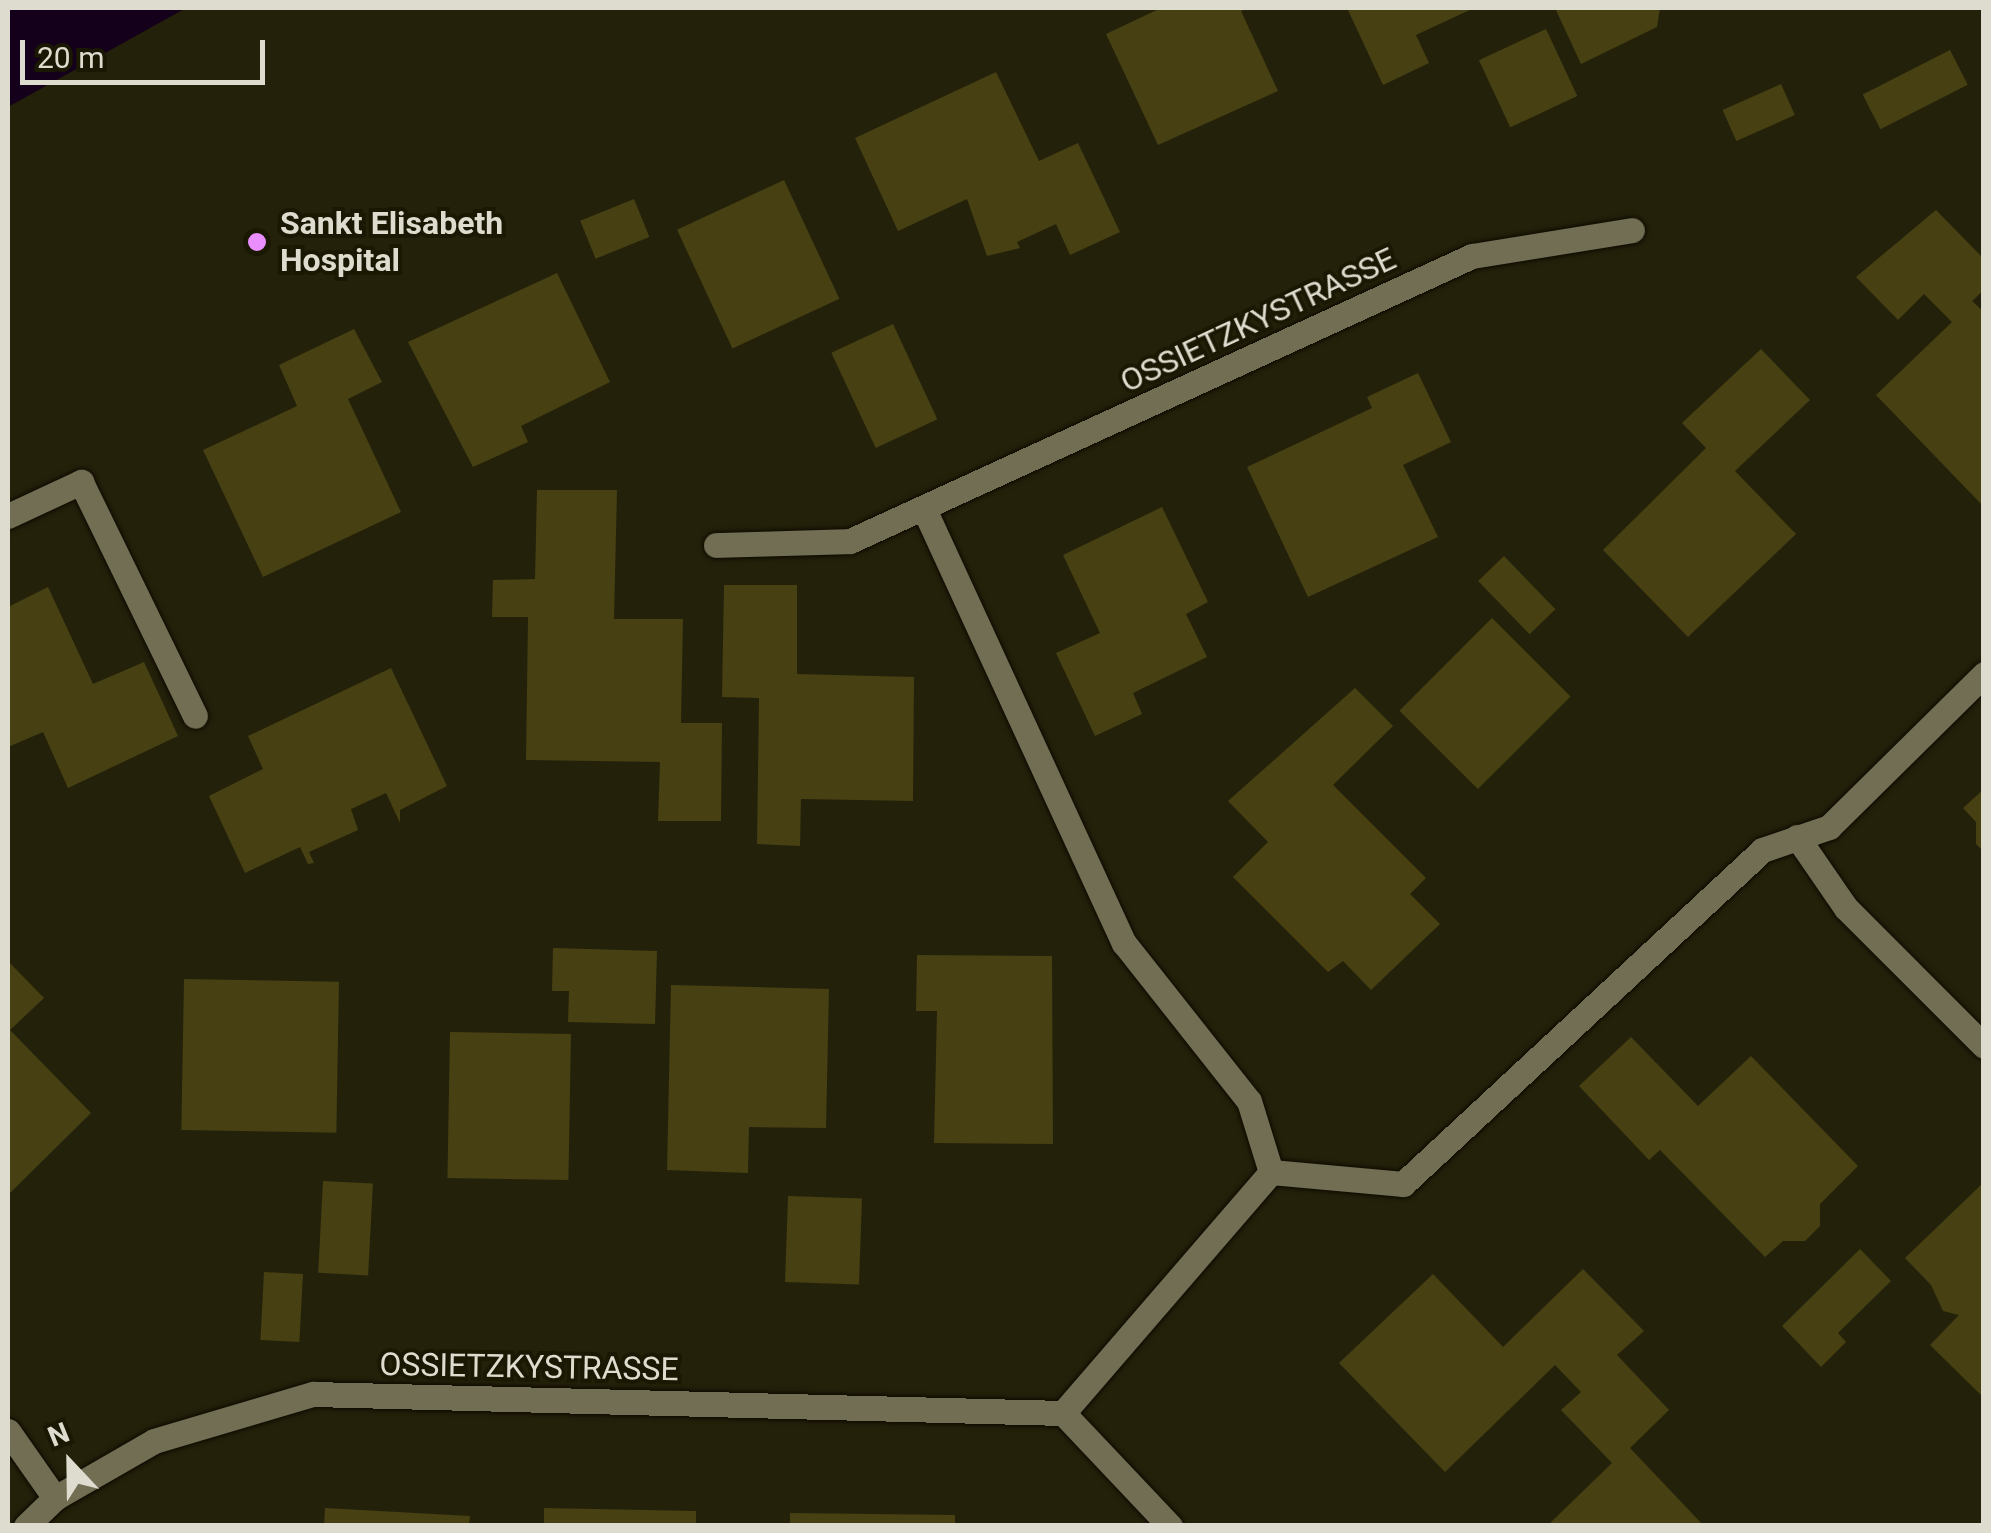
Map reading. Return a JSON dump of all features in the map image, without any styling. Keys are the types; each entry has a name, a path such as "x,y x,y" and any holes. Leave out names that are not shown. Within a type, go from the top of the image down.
{"street":[{"name":"OSSIETZKYSTRASSE","path":"716,546 850,541 925,511 1472,256 1632,230"},
{"path":"8,516 81,482 196,716"},
{"path":"925,511 1124,943 1249,1101 1270,1172"},
{"path":"1270,1172 1403,1184 1762,850 1829,827 1984,674"},
{"path":"1797,837 1846,908 1984,1046"},
{"path":"1170,1526 1062,1413 1270,1172"},
{"name":"OSSIETZKYSTRASSE","path":"26,1526 55,1498 154,1441 313,1394 1062,1413"},
{"path":"8,1431 55,1498"}],"shaded area":[{"path":"8,8 186,8 8,107"}],"building":[{"path":"1161,8 1250,8 1241,11 1278,91 1158,145 1106,34"},
{"path":"1347,8 1474,8 1416,35 1429,63 1383,85"},
{"path":"1555,8 1660,8 1657,27 1581,64"},
{"path":"1546,29 1577,96 1510,127 1479,60"},
{"path":"1950,50 1968,85 1880,129 1863,94"},
{"path":"996,72 1039,161 1078,143 1120,232 1070,255 1056,224 1017,242 1020,248 987,256 967,199 898,231 855,138"},
{"path":"1781,84 1795,115 1736,141 1723,110"},
{"path":"784,180 839,299 732,349 677,230"},
{"path":"634,199 649,237 596,259 580,221"},
{"path":"1936,210 1984,259 1984,290 1972,301 1984,312 1984,507 1876,395 1952,322 1924,294 1898,320 1856,277"},
{"path":"557,273 610,382 521,426 528,442 473,467 408,342"},
{"path":"893,324 937,419 876,448 831,353"},
{"path":"354,329 382,382 348,399 401,512 263,577 203,450 297,406 279,365"},
{"path":"1761,349 1810,400 1735,471 1796,534 1688,637 1603,550 1706,448 1682,423"},
{"path":"1418,373 1451,442 1403,465 1438,537 1308,597 1247,467 1372,408 1367,397"},
{"path":"537,490 617,490 614,619 683,619 681,723 722,723 721,821 658,821 660,762 526,760 528,617 492,617 493,580 535,579"},
{"path":"1162,507 1208,602 1186,614 1207,657 1133,693 1142,714 1095,736 1056,653 1100,633 1063,555"},
{"path":"1504,556 1555,609 1530,634 1478,581"},
{"path":"724,585 797,585 797,674 914,677 913,801 801,799 800,846 757,844 759,698 722,697"},
{"path":"48,587 93,684 144,662 178,736 68,788 43,732 8,747 8,607"},
{"path":"1492,618 1570,696 1478,789 1399,711"},
{"path":"391,668 447,786 400,810 400,823 386,793 351,809 358,830 309,852 314,863 308,864 300,847 245,873 209,796 263,769 248,736"},
{"path":"1355,688 1393,726 1333,785 1426,878 1410,894 1440,924 1371,990 1343,961 1328,972 1233,877 1268,842 1228,801"},
{"path":"1984,789 1984,852 1976,844 1976,822 1963,808"},
{"path":"553,948 657,951 655,1024 568,1022 569,991 552,991"},
{"path":"917,955 1052,956 1053,1144 934,1143 937,1011 916,1011"},
{"path":"8,961 44,998 10,1030 91,1113 8,1195"},
{"path":"184,979 339,982 336,1133 181,1130"},
{"path":"671,985 829,989 826,1128 749,1127 748,1173 667,1170"},
{"path":"450,1032 571,1034 568,1180 447,1178"},
{"path":"1631,1037 1698,1106 1751,1056 1858,1166 1820,1204 1820,1226 1805,1241 1783,1241 1765,1257 1660,1150 1649,1160 1579,1086"},
{"path":"323,1181 373,1184 368,1275 318,1273"},
{"path":"1984,1182 1984,1398 1930,1345 1959,1315 1943,1311 1931,1285 1905,1258"},
{"path":"788,1196 862,1199 859,1285 785,1282"},
{"path":"1860,1249 1891,1281 1838,1333 1846,1342 1821,1367 1782,1326"},
{"path":"1583,1269 1644,1331 1617,1355 1669,1410 1630,1448 1704,1526 1547,1526 1612,1463 1561,1410 1581,1392 1555,1365 1445,1472 1339,1363 1433,1274 1503,1347"},
{"path":"264,1272 303,1274 299,1342 260,1340"},
{"path":"325,1508 470,1516 469,1526 324,1526"},
{"path":"544,1508 696,1511 696,1526 544,1526"},
{"path":"790,1513 955,1515 955,1526 790,1526"}],"place":[{"name":"Sankt Elisabeth Hospital","path":"257,242"}]}
